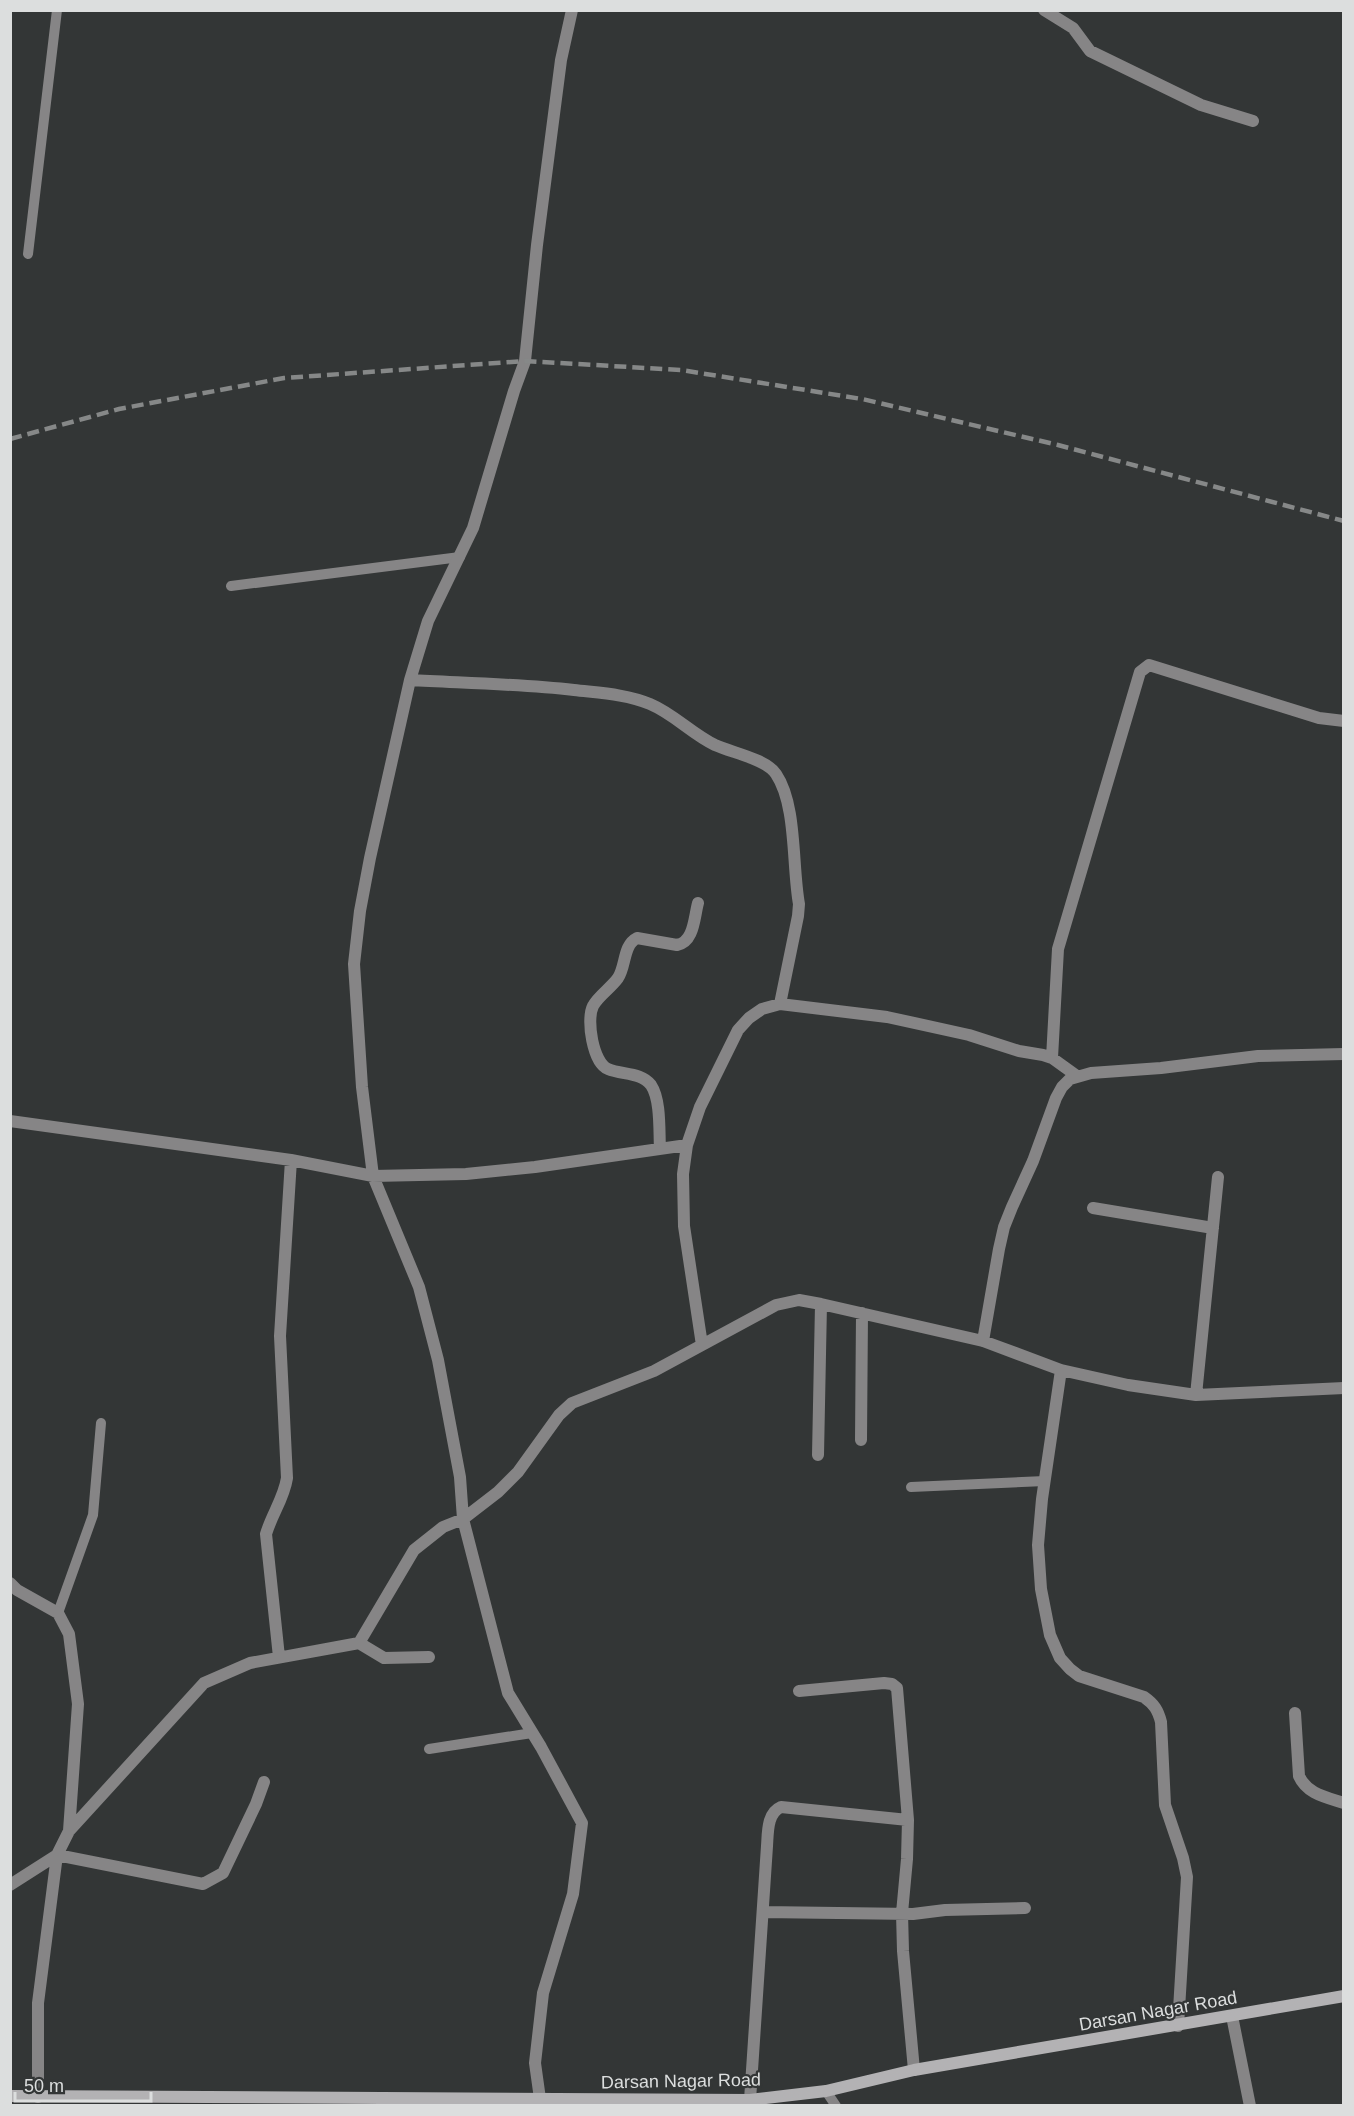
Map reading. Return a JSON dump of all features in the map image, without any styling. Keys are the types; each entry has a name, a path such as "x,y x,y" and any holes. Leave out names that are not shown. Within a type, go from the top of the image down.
{"street":[{"path":"541,2102 535,2063 543,1994 573,1894 582,1823 508,1693 464,1519 460,1477 436,1349 419,1287 373,1176 362,1087 354,964 360,911 370,858 410,680 428,621 473,528 525,361 537,245 561,60 572,10"},
{"path":"1044,10 1073,28 1090,51 1193,101 1253,121"},
{"path":"1052,1058 1058,949 1140,672 1149,665 1319,718 1344,721"},
{"path":"410,680 536,686 617,695 649,704 714,745 770,766 786,795 799,904 780,1004"},
{"path":"660,1149 656,1096 652,1087 638,1076 600,1065 592,1035 591,1013 594,1004 621,974 629,945 633,940 638,938 676,945 683,944 690,936 698,903"},
{"path":"702,1345 684,1226 683,1182 687,1145 700,1107 738,1030 749,1018 762,1009 780,1004 887,1017 969,1035 1019,1051 1052,1058 1077,1076"},
{"path":"983,1341 999,1249 1012,1206 1033,1161 1062,1087 1077,1076 1258,1056 1344,1054"},
{"path":"10,1121 291,1160 373,1176 477,1173 536,1167 687,1145"},
{"path":"279,1658 266,1534 270,1518 285,1492 287,1478 280,1336 291,1160"},
{"path":"1196,1395 1218,1177"},
{"path":"1093,1208 1212,1228"},
{"path":"359,1642 414,1550 443,1527 464,1519 498,1492 518,1472 549,1427 572,1403 654,1371 776,1305 799,1300 862,1313 983,1341 1061,1370 1128,1386 1196,1395 1344,1388"},
{"path":"818,1455 821,1304"},
{"path":"861,1440 862,1313"},
{"path":"1061,1370 1038,1545 1041,1589 1050,1635 1060,1658 1079,1676 1144,1696 1153,1702 1161,1722 1165,1804 1187,1877 1178,2026"},
{"path":"10,1583 17,1590 58,1613 69,1634 78,1704 69,1831"},
{"path":"38,2097 38,2003 57,1855 69,1831 204,1683 250,1663 359,1642 384,1658 429,1657"},
{"path":"799,1691 884,1683 892,1684 897,1688 908,1820 908,1859 902,1913 914,2070"},
{"path":"1295,1713 1299,1776 1303,1786 1310,1791 1344,1803"},
{"path":"10,1885 57,1855 203,1884 223,1873 264,1782"},
{"path":"750,2100 766,1846 771,1816 775,1809 781,1807 908,1820"},
{"path":"763,1912 902,1913 1025,1908"},
{"name":"Darsan Nagar Road","path":"10,2096 541,2102 750,2100 826,2091 914,2070 1344,1996"},
{"path":"1232,2016 1250,2106"}],"lane":[{"path":"28,254 57,10"},
{"path":"231,586 460,557"},
{"path":"58,1613 93,1515 101,1423"},
{"path":"911,1487 1045,1481"},
{"path":"429,1749 532,1733"},
{"path":"826,2091 836,2106"}],"railway":[{"path":"10,439 119,409 284,378 525,361 681,370 862,399 1058,445 1344,521"}]}
